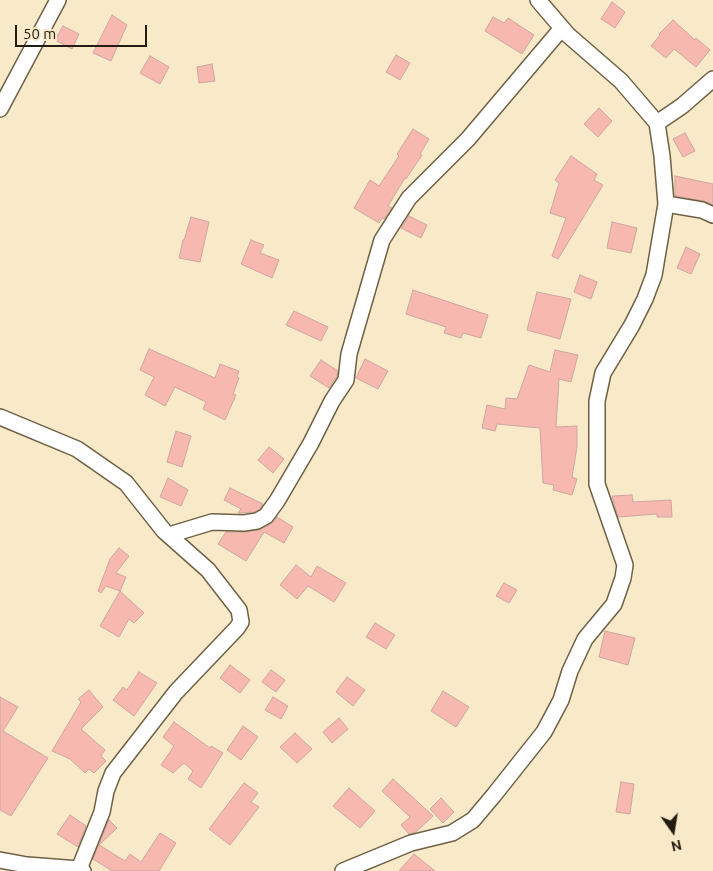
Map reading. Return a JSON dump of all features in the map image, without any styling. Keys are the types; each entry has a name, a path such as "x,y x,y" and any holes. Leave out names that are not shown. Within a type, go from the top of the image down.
{"street":[{"path":"0,108 58,0"},
{"path":"343,871 410,843 452,833 473,820 544,732 561,700 570,671 585,640 614,604 623,578 625,565 597,484 597,401 603,373 645,299 654,275 666,204 662,156 657,124 621,81 562,28 538,0"},
{"path":"168,535 212,522 250,522 257,521 266,516 277,501 311,443 332,401 346,380 349,354 382,240 410,198 468,139 562,28"},
{"path":"657,124 682,106 713,79"},
{"path":"666,204 702,210 713,215"},
{"path":"0,417 77,449 126,483 168,535 208,570 239,610 241,622 176,692 113,773 106,792 102,812 81,870 27,865 0,860"}],"building":[{"path":"612,2 625,12 615,28 601,19"},
{"path":"112,15 127,25 111,61 93,53"},
{"path":"493,17 504,23 508,18 534,35 522,54 485,31"},
{"path":"673,20 695,40 696,38 710,50 696,67 674,49 666,58 651,46 659,34"},
{"path":"63,26 79,34 72,49 55,40"},
{"path":"396,55 410,63 400,80 386,72"},
{"path":"150,56 169,67 160,84 140,73"},
{"path":"212,64 215,81 199,83 197,67"},
{"path":"599,108 612,121 598,137 584,124"},
{"path":"413,129 429,139 420,154 422,155 388,206 392,208 379,223 354,208 370,180 379,186 399,156 397,154"},
{"path":"685,133 695,151 683,157 673,139"},
{"path":"571,156 597,174 594,180 603,185 558,259 552,256 566,218 550,213 559,183 555,180"},
{"path":"675,176 713,184 713,205 704,201 675,196"},
{"path":"409,216 427,225 421,238 401,228"},
{"path":"191,217 209,222 200,262 179,258"},
{"path":"612,222 637,228 631,253 607,248"},
{"path":"251,240 264,245 260,253 279,260 272,278 241,264"},
{"path":"686,247 700,254 691,274 677,268"},
{"path":"580,275 597,282 591,299 574,292"},
{"path":"413,290 488,315 481,338 463,333 461,338 444,333 446,327 406,314"},
{"path":"537,292 571,299 560,339 527,330"},
{"path":"294,311 328,327 321,341 286,325"},
{"path":"149,349 215,378 220,364 239,371 237,376 239,378 233,394 236,395 225,420 203,409 206,402 175,387 165,406 145,395 154,377 140,370"},
{"path":"555,350 578,355 571,382 559,379 556,427 577,426 577,447 572,477 577,479 572,495 553,490 554,485 543,483 540,428 497,424 495,431 482,428 487,405 505,409 506,398 517,399 529,365 550,372"},
{"path":"365,359 388,371 378,389 356,378"},
{"path":"321,360 338,371 329,388 310,376"},
{"path":"176,431 191,436 182,467 167,462"},
{"path":"269,447 284,459 273,473 258,460"},
{"path":"168,478 188,490 181,506 160,497"},
{"path":"230,488 263,504 260,509 254,512 238,513 241,509 224,500"},
{"path":"632,495 633,502 671,500 672,517 657,517 657,514 618,517 612,496"},
{"path":"277,517 293,527 284,543 264,532 246,561 218,544 226,532 259,530 271,524"},
{"path":"119,548 129,556 116,573 126,577 120,591 106,586 101,593 98,591 110,559"},
{"path":"296,565 311,577 317,566 346,583 334,602 308,586 297,599 280,585"},
{"path":"504,583 517,590 509,603 496,596"},
{"path":"120,591 144,613 134,623 129,619 119,637 100,626"},
{"path":"375,623 395,635 386,649 366,637"},
{"path":"605,631 635,638 628,665 599,657"},
{"path":"230,665 250,680 240,693 220,678"},
{"path":"271,670 285,680 276,692 262,682"},
{"path":"139,672 157,683 134,716 113,700 123,687 127,690"},
{"path":"347,677 365,690 353,706 336,692"},
{"path":"89,690 103,707 81,729 105,750 101,756 106,761 94,773 89,769 85,773 70,759 52,751 81,702 78,699"},
{"path":"443,691 469,707 456,727 431,711"},
{"path":"0,697 18,707 3,731 48,758 11,816 0,810"},
{"path":"273,697 288,706 281,719 265,710"},
{"path":"339,718 348,729 332,743 323,732"},
{"path":"174,722 210,748 211,746 223,753 201,788 188,779 193,771 184,763 173,773 161,765 174,746 163,737"},
{"path":"243,726 258,737 241,760 227,750"},
{"path":"295,733 312,749 297,763 280,747"},
{"path":"393,779 433,816 416,832 409,834 401,825 410,817 382,791"},
{"path":"621,782 634,784 630,814 616,812"},
{"path":"244,783 258,793 251,802 259,807 230,845 209,829"},
{"path":"349,788 375,811 360,828 333,806"},
{"path":"441,798 454,812 443,823 430,809"},
{"path":"70,815 86,826 78,847 57,834"},
{"path":"109,820 117,828 99,845 125,861 130,854 141,862 160,833 176,843 159,871 112,871 93,859"},
{"path":"414,854 435,871 399,871"}]}
